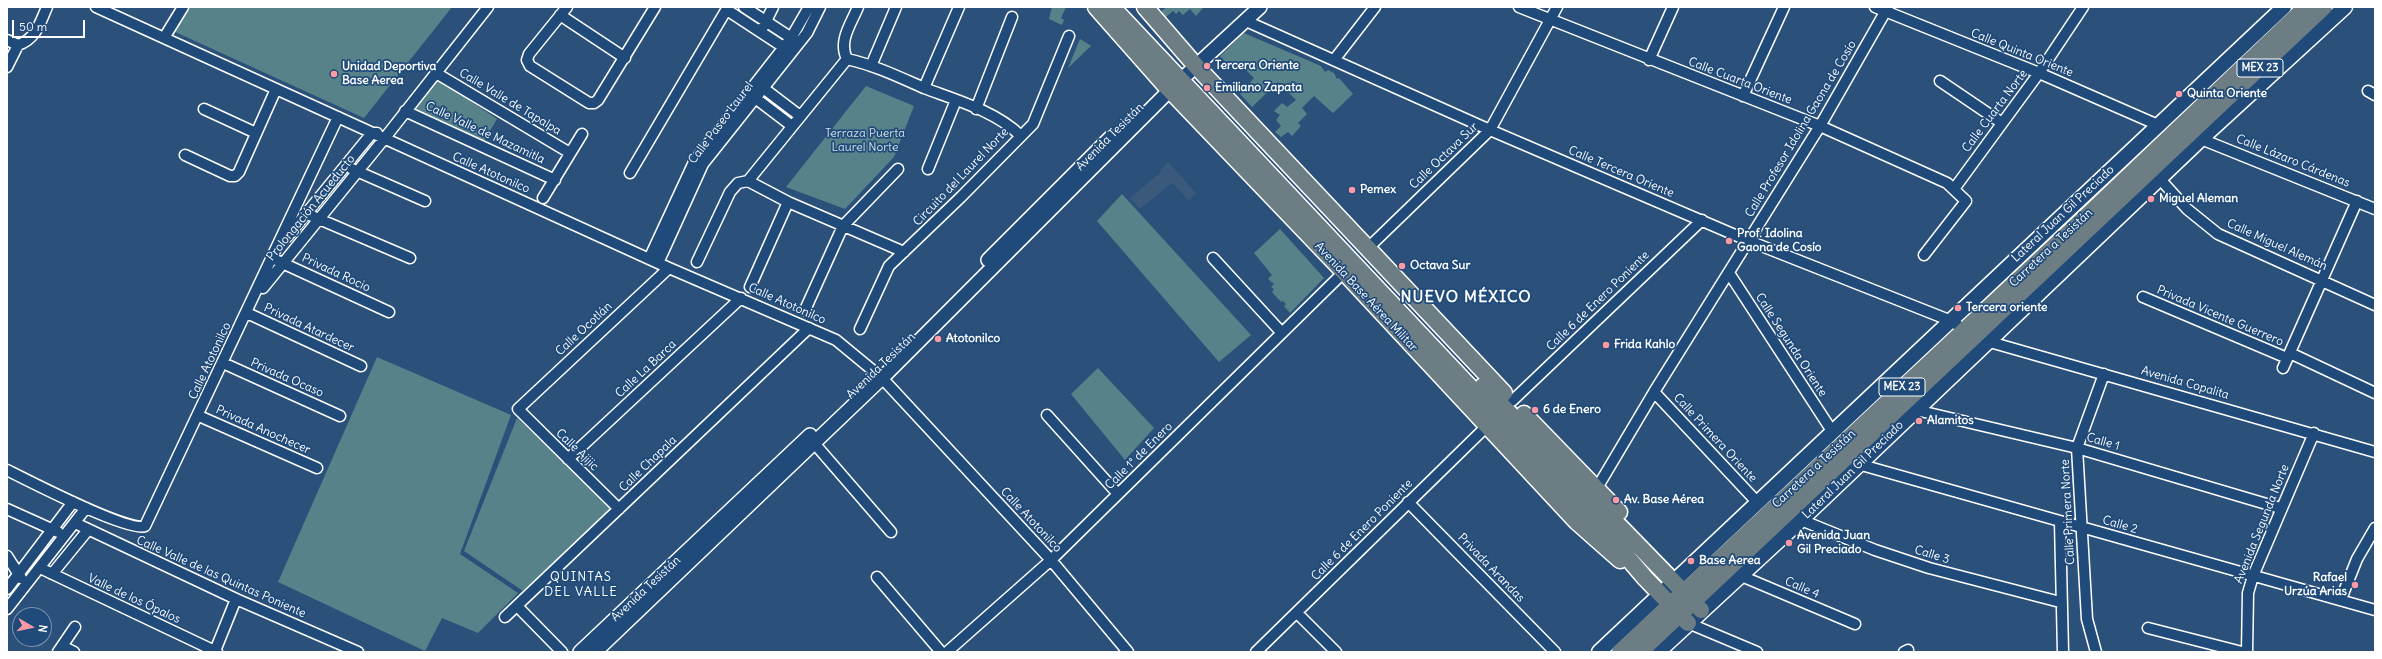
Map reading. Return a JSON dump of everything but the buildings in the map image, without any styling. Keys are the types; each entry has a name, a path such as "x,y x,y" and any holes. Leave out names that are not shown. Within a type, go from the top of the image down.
{"main road":[{"name":"Avenida Base Aérea Militar","path":"1096,7 1184,73 1520,425 1693,601"},
{"name":"Avenida Base Aérea Militar","path":"1112,7 1184,73 1368,248 1512,401 1597,488 1651,548 1668,574"},
{"name":"Avenida Base Aérea Militar","path":"1128,7 1184,73 1344,272 1577,522 1619,560 1645,578"},
{"name":"Avenida Base Aérea Militar","path":"1145,7 1184,73 1599,524 1645,578 1675,608"},
{"name":"Lateral Juan Gil Preciado","path":"1658,652 1675,608 1668,574 1757,502 1949,320 2284,7"},
{"name":"Carretera a Tesistán","path":"1975,336 2306,7"},
{"name":"Carretera a Tesistán","path":"1620,652 1675,608 1693,601 2324,7"},
{"name":"Lateral Juan Gil Preciado","path":"1693,601 1739,575 1801,520 1916,410 1975,336 2160,179 2201,139 2345,7"},
{"name":"Lateral Juan Gil Preciado","path":"1599,652 1675,608"},
{"name":"Carretera a Tesistán","path":"1640,652 1675,608"}],"street":[{"path":"7,67 18,45 26,42 36,33 47,7"},
{"path":"96,7 372,133 386,136"},
{"path":"164,38 184,7"},
{"name":"Prolongación Acueducto","path":"253,300 488,7"},
{"path":"567,7 529,54 527,60 530,66 589,103 594,103 598,100 656,7"},
{"path":"744,7 795,41"},
{"path":"760,32 773,7"},
{"name":"Calle Paseo Laurel","path":"795,41 809,7"},
{"name":"Calle Paseo Laurel","path":"653,261 694,162 752,95 795,41 811,26 820,7"},
{"path":"748,181 847,58 843,50 843,42 858,7"},
{"path":"871,66 896,7"},
{"path":"924,88 959,7"},
{"name":"Avenida Tesistán","path":"595,652 814,443 879,375 1184,73 1246,21 1260,7"},
{"path":"1334,60 1376,7"},
{"name":"Calle Cuarta Oriente","path":"1519,7 1550,21 1820,126 1947,182 1966,201 1924,255"},
{"name":"Calle Octava Sur","path":"1368,248 1490,130 1557,7"},
{"path":"1649,60 1673,7"},
{"path":"1742,96 1784,7"},
{"name":"Calle Quinta Oriente","path":"1875,7 1887,9 2158,125"},
{"name":"Calle Cuarta Norte","path":"1954,189 2039,73 2083,7"},
{"path":"630,173 728,8 760,32 788,50"},
{"name":"Calle Profesor Idolina Gaona de Cosío","path":"1597,488 1654,392 1820,126 1887,9"},
{"path":"560,15 625,58"},
{"path":"976,109 1012,17"},
{"name":"Calle Tercera Oriente","path":"1246,21 1490,130 1749,241 1949,320 1975,336"},
{"path":"1020,135 1033,124 1069,36"},
{"path":"7,40 18,45"},
{"name":"Circuito del Laurel Norte","path":"847,58 956,100 1007,124 1020,135 961,197 889,266 860,329"},
{"name":"Calle Valle de Tapalpa","path":"436,73 570,153"},
{"path":"1940,81 2002,123"},
{"path":"760,85 800,116"},
{"path":"185,155 230,176 236,176 276,89"},
{"path":"752,95 792,126"},
{"path":"928,169 956,100"},
{"path":"204,109 256,133"},
{"name":"Calle Valle de Mazamitla","path":"405,111 555,180"},
{"name":"Calle Atotonilco","path":"86,508 124,523 143,527 199,416 338,117"},
{"name":"Prolongación Acueducto","path":"274,255 305,213 372,133"},
{"path":"543,198 582,134"},
{"name":"Calle Atotonilco","path":"386,136 653,261 742,298 840,343 879,375 1052,560 1128,652"},
{"name":"Calle Lázaro Cárdenas","path":"2201,139 2375,209"},
{"path":"344,166 425,201"},
{"path":"805,310 843,226 898,169"},
{"name":"Calle Miguel Alemán","path":"2160,179 2187,209 2218,234 2375,305"},
{"path":"697,262 730,192 738,183 748,181 788,202 904,252"},
{"path":"2287,360 2357,201"},
{"path":"750,287 788,202"},
{"path":"305,213 410,258"},
{"name":"Calle 6 de Enero Poniente","path":"1512,401 1702,220"},
{"name":"Privada Rocio","path":"274,255 283,263 389,312"},
{"path":"1213,258 1282,333"},
{"name":"Calle Ocotlán","path":"518,409 669,268"},
{"name":"Calle 1° de Enero","path":"947,652 1052,560 1344,272"},
{"name":"Calle Segunda Oriente","path":"1729,273 1832,431"},
{"name":"Privada Vicente Guerrero","path":"2143,297 2287,360 2375,392"},
{"name":"Calle La Barca","path":"568,459 742,298"},
{"name":"Privada Atardecer","path":"247,313 361,366"},
{"name":"Calle Chapala","path":"505,618 809,328"},
{"name":"Avenida Copalita","path":"1975,336 2314,433 2375,452"},
{"name":"Privada Ocaso","path":"223,363 340,416"},
{"name":"Calle Primera Norte","path":"2096,652 2087,619 2077,448 2104,374"},
{"name":"Avenida Tesistán","path":"580,652 879,375"},
{"name":"Calle Primera Oriente","path":"1654,392 1757,502"},
{"name":"Calle Ajijic","path":"518,409 619,509"},
{"name":"Calle 1","path":"1916,410 2077,448 2280,508"},
{"path":"1047,415 1118,494"},
{"name":"Privada Anochecer","path":"199,416 317,468"},
{"name":"Calle 6 de Enero Poniente","path":"1256,652 1487,426"},
{"name":"Avenida Segunda Norte","path":"2247,652 2248,593 2253,576 2280,508 2314,433"},
{"path":"814,443 891,532"},
{"name":"Calle 2","path":"1858,464 2081,528 2341,599 2375,610"},
{"path":"7,470 86,508 7,609"},
{"path":"7,588 73,502"},
{"name":"Privada Arandas","path":"1408,502 1555,652"},
{"path":"7,510 65,535"},
{"name":"Calle 3","path":"1801,520 1875,550 1929,568 2060,602"},
{"path":"2060,522 2060,602 2063,652"},
{"name":"Calle Valle de las Quintas Poniente","path":"75,523 236,599 358,652"},
{"path":"2341,599 2357,559 2375,528"},
{"path":"52,574 88,530"},
{"path":"7,556 19,573 23,589"},
{"name":"Valle de los Ópalos","path":"40,568 216,652"},
{"name":"Calle 4","path":"1739,575 1854,624"},
{"path":"877,578 941,652"},
{"path":"216,652 236,599"},
{"path":"517,606 562,652"},
{"path":"1675,608 1757,652"},
{"path":"1297,613 1336,652"},
{"path":"74,652 60,649 75,627"},
{"path":"2148,628 2242,652"}],"shaded area":[{"path":"1168,162 1196,193 1189,201 1172,183 1140,209 1130,198 1161,172 1160,170"}],"green space":[{"name":"Unidad Deportiva Base Aerea","path":"188,7 452,7 364,118 173,31"},
{"path":"1052,7 1066,7 1061,18 1064,20 1062,25 1049,19"},
{"path":"1166,7 1204,7 1196,16 1190,9 1183,15 1179,11 1176,14 1173,11 1166,17 1161,12"},
{"path":"1244,33 1321,66 1325,72 1328,70 1334,73 1337,79 1339,78 1353,94 1333,113 1314,96 1302,108 1307,114 1298,123 1301,126 1292,136 1288,132 1281,137 1275,132 1281,126 1276,120 1280,115 1274,111 1282,103 1287,107 1296,100 1278,82 1252,107 1240,94 1254,78 1240,64 1232,69 1220,56"},
{"path":"1080,39 1091,46 1068,68"},
{"path":"438,79 497,119 484,141 415,109"},
{"name":"Terraza Puerta Laurel Norte","path":"866,86 914,106 894,157 845,209 786,187"},
{"path":"1122,194 1251,335 1219,362 1097,221"},
{"path":"1280,229 1324,278 1290,313 1284,306 1286,304 1283,301 1281,302 1272,292 1274,289 1271,287 1274,284 1268,279 1272,275 1254,253"},
{"path":"377,357 511,415 460,554 518,593 478,633 442,618 425,651 278,582"},
{"path":"1098,368 1154,428 1125,460 1071,394"},
{"path":"517,418 613,508 523,591 464,551"}],"place":[{"name":"Tercera Oriente","path":"1207,66"},
{"name":"Unidad Deportiva Base Aerea","path":"334,74"},
{"name":"Emiliano Zapata","path":"1207,88"},
{"name":"Quinta Oriente","path":"2179,94"},
{"name":"Pemex","path":"1352,190"},
{"name":"Miguel Aleman","path":"2151,199"},
{"name":"Prof. Idolina Gaona de Cosío","path":"1729,241"},
{"name":"Octava Sur","path":"1402,266"},
{"name":"Tercera oriente","path":"1958,308"},
{"name":"Atotonilco","path":"938,339"},
{"name":"Frida Kahlo","path":"1606,345"},
{"name":"6 de Enero","path":"1535,410"},
{"name":"Alamitos","path":"1919,421"},
{"name":"Av. Base Aérea","path":"1616,500"},
{"name":"Avenida Juan Gil Preciado","path":"1789,543"},
{"name":"Base Aerea","path":"1691,561"},
{"name":"Rafael Urzúa Arias","path":"2355,585"}],"district":[{"name":"NUEVO MÉXICO","path":"1466,297"},
{"name":"QUINTAS DEL VALLE","path":"581,584"}]}
